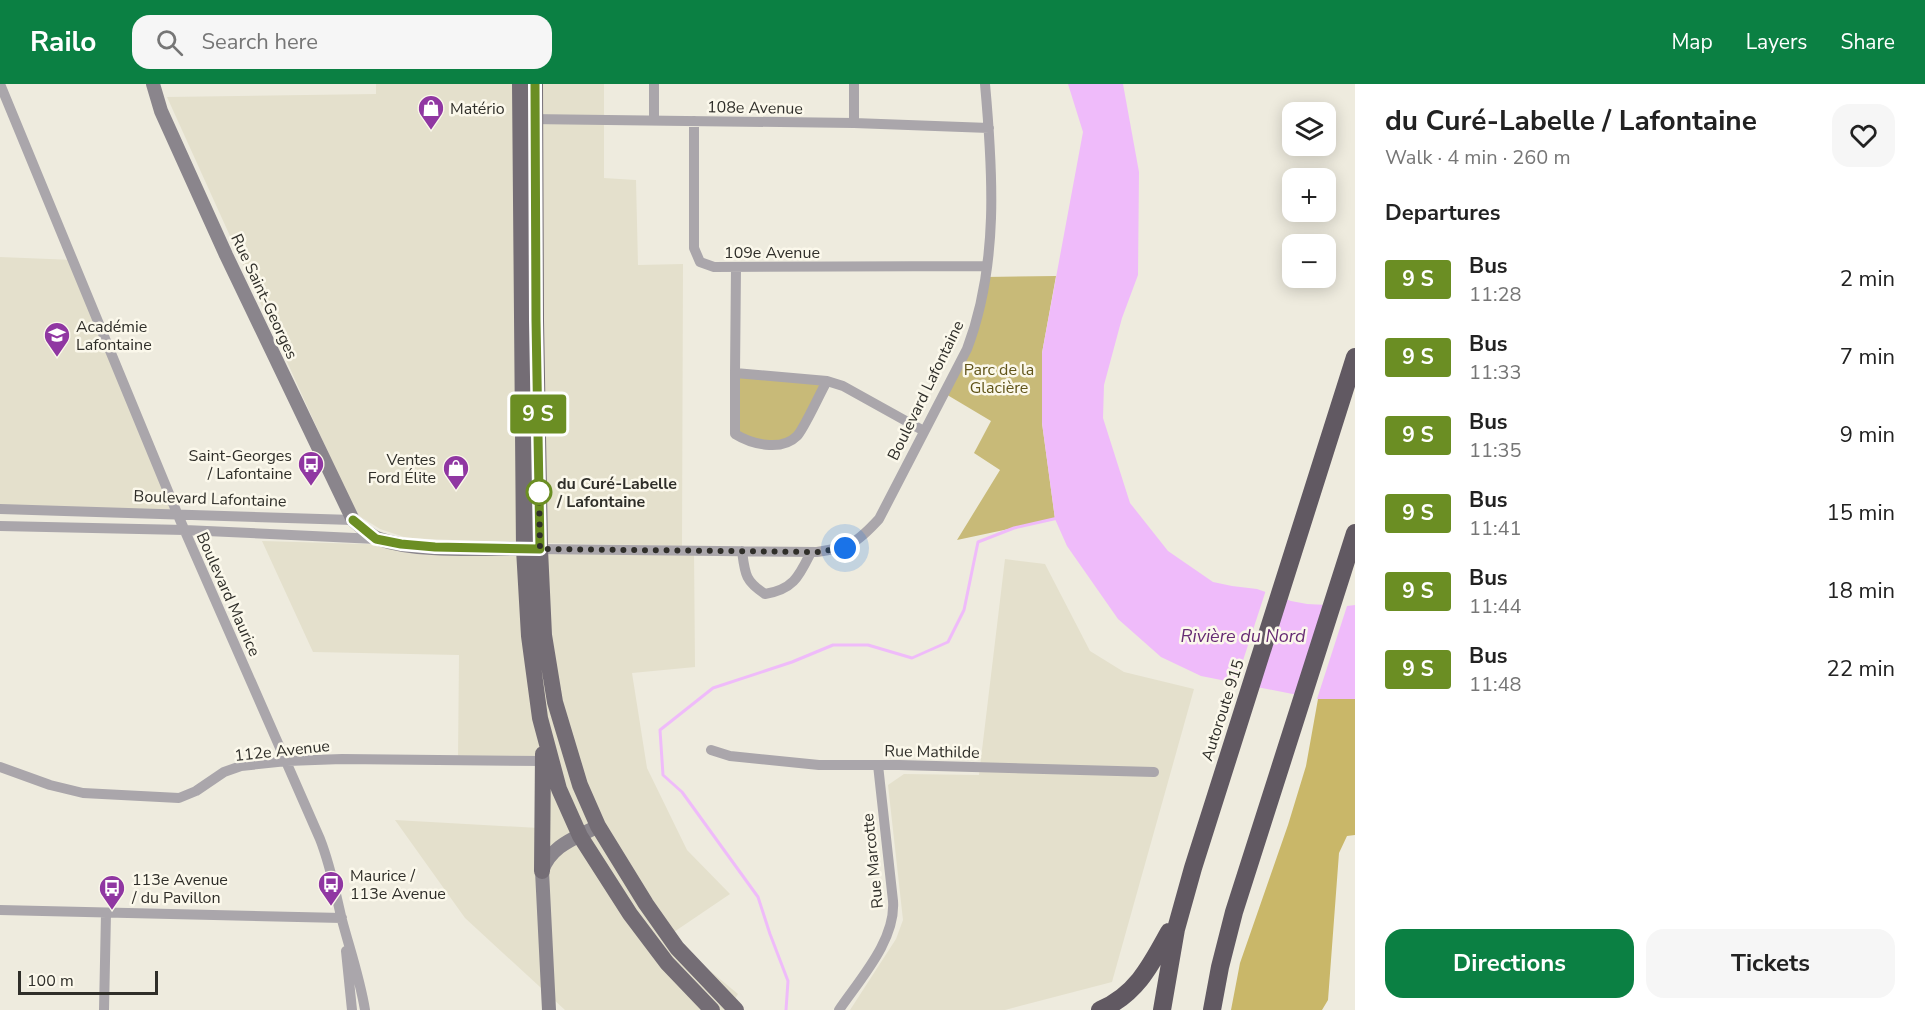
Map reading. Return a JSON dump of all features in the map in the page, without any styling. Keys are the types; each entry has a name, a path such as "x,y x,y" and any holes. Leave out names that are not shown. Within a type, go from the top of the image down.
{"highway":[{"name":"Autoroute 915","path":"1162,1010 1180,912 1248,689 1355,357"},
{"path":"1212,1010 1234,912 1355,533"},
{"path":"1100,1010 1120,1000 1139,982 1180,912"}],"main road":[{"path":"520,84 527,119 532,549 529,636 540,718 543,761 542,871"},
{"path":"527,119 535,84"},
{"path":"532,549 555,702 580,785 598,826 646,904 677,948 736,1010"},
{"path":"540,718 559,789 580,836 630,914 667,963 712,1010"}],"street":[{"name":"Boulevard Maurice","path":"0,84 177,513 287,761 332,870 365,1010"},
{"name":"Rue Saint-Georges","path":"153,84 161,111 212,224 353,520"},
{"path":"654,84 654,120"},
{"path":"854,84 854,123"},
{"name":"Boulevard Lafontaine","path":"0,526 185,530 376,539 435,547 811,552 845,548 864,535 879,519 967,349 977,322 991,239 991,162 985,84"},
{"name":"108e Avenue","path":"527,119 854,123 989,129"},
{"name":"109e Avenue","path":"694,121 694,248 700,262 714,267 987,266"},
{"path":"736,267 735,434 748,442 781,445 797,436 827,381"},
{"path":"735,373 827,381 843,386 924,431"},
{"name":"Boulevard Lafontaine","path":"0,509 353,520 376,539"},
{"path":"37,510 37,527"},
{"path":"742,551 744,571 752,585 765,594 783,591 799,576 811,552"},
{"name":"Rue Mathilde","path":"711,750 730,756 809,764 1154,772"},
{"name":"112e Avenue","path":"0,767 50,785 83,793 179,798 196,791 224,772 241,766 287,761 342,759 543,761"},
{"name":"Rue Marcotte","path":"839,1010 885,941 892,919 893,907 878,765"},
{"path":"549,1010 542,871 552,852 598,826"},
{"path":"0,910 342,918"},
{"path":"104,1010 106,913"},
{"name":"Boulevard Maurice","path":"342,918 352,1010"}],"shaded area":[{"path":"376,84 517,84 521,543 407,538 380,529 356,514 167,97 376,94"},
{"path":"540,84 604,84 604,178 636,180 638,265 683,264 682,546 542,543"},
{"name":"Académie Lafontaine","path":"0,257 74,260 177,513 0,508"},
{"path":"262,541 540,549 694,550 695,667 632,673 647,768 687,850 730,894 668,936 738,994 728,1010 565,1010 465,918 395,820 539,828 542,758 458,757 459,655 313,652"},
{"path":"1005,559 1045,564 1090,651 1124,672 1194,689 1112,982 1005,1010 850,1010 896,939 903,920 888,785 904,774 979,775"},
{"path":"1318,699 1355,699 1355,835 1347,836 1339,853 1328,1000 1322,1010 1231,1010 1240,963 1306,766"}],"green space":[{"name":"Parc de la Glacière","path":"1056,276 1042,353 1042,423 1055,519 957,540 1000,470 974,453 991,421 944,393 967,349 985,277"},
{"path":"735,373 827,381 797,436 781,445 735,434"}],"water":[{"name":"Rivière du Nord","path":"1068,84 1123,84 1139,172 1138,275 1122,318 1104,385 1103,418 1130,503 1168,551 1213,582 1257,589 1307,604 1355,605 1355,699 1318,699 1201,676 1161,657 1118,619 1067,546 1055,519 1042,423 1042,353 1083,132"}],"pier":[{"path":"1266,590 1286,596 1243,687 1235,685"},
{"path":"1337,603 1348,603 1316,702 1295,698"}],"waterway":[{"path":"786,1010 788,981 758,897 682,792 663,775 660,730 713,688 792,662 833,645 868,645 912,658 948,642 964,610 978,542 1014,528 1058,518"}],"bus line":[{"path":"353,520 376,539 401,544 540,549 535,84"}],"place":[{"name":"Matério","path":"431,131"},
{"name":"Académie Lafontaine","path":"57,358"},
{"name":"Saint-Georges / Lafontaine","path":"311,487"},
{"name":"Ventes Ford Élite","path":"456,491"},
{"name":"du Curé-Labelle / Lafontaine","path":"539,492"},
{"name":"Maurice / 113e Avenue","path":"331,907"},
{"name":"113e Avenue / du Pavillon","path":"112,911"}],"route":[{"path":"539,492 540,549 817,552 845,548"}]}
